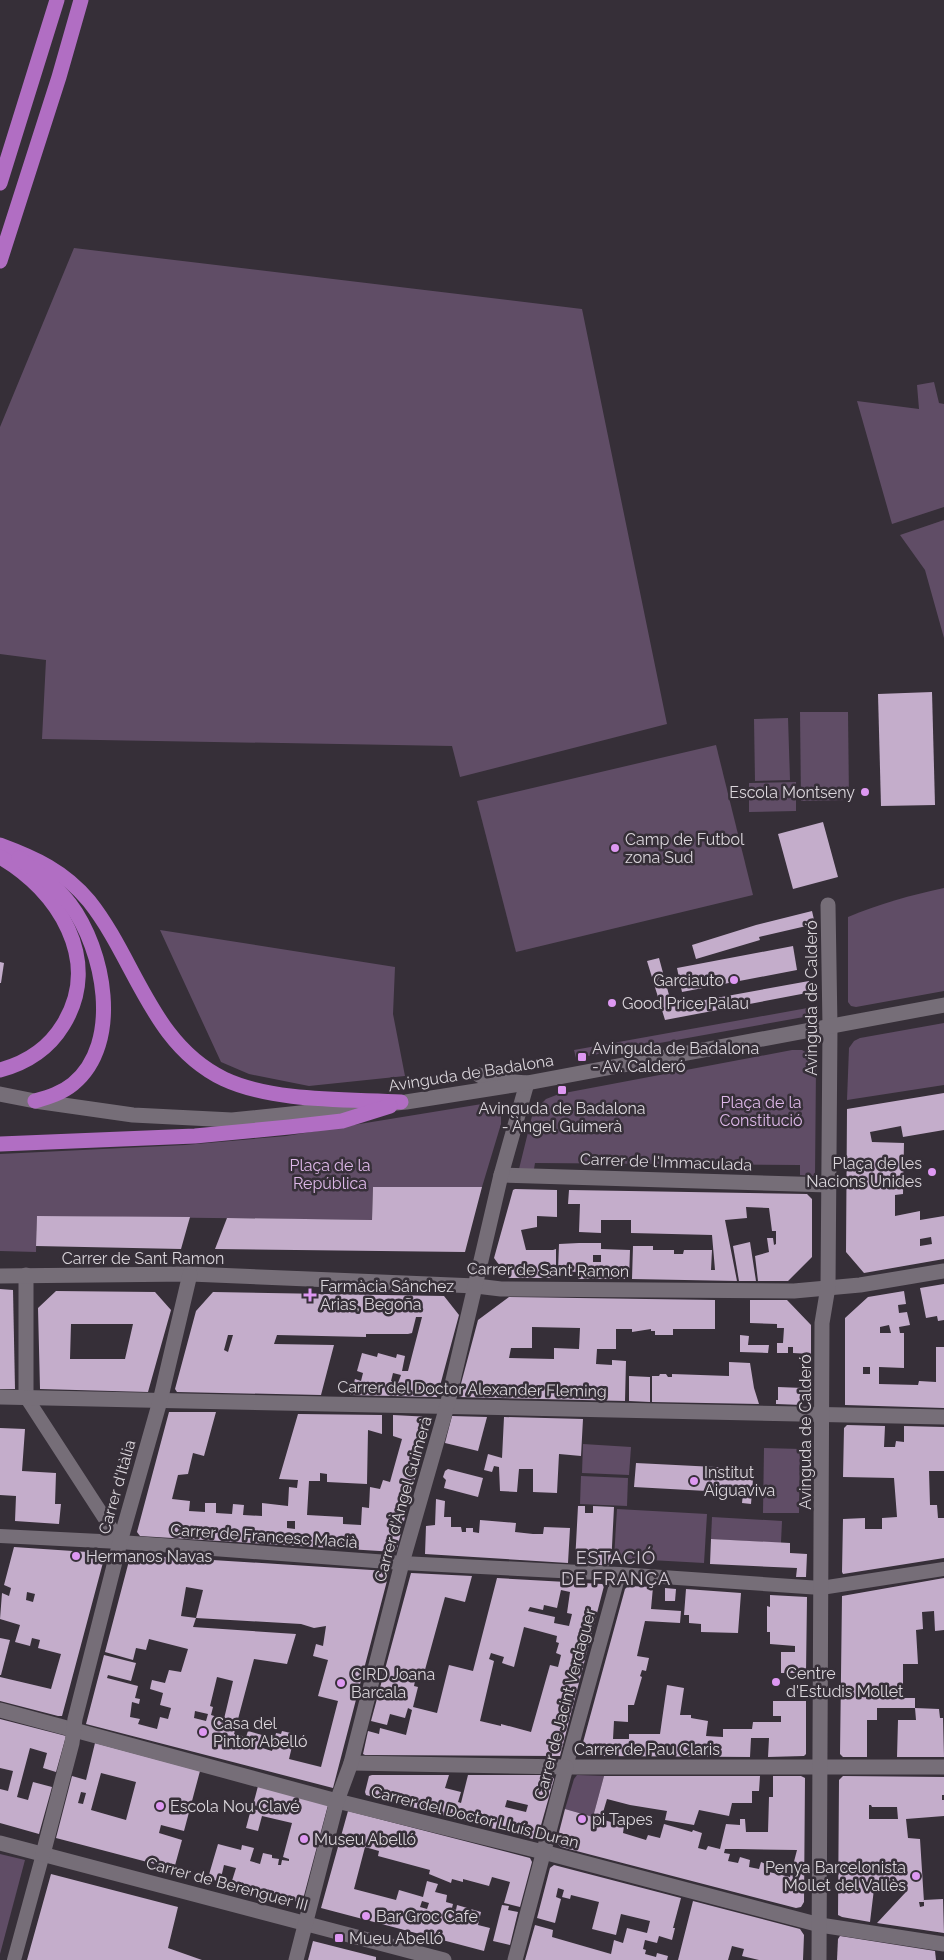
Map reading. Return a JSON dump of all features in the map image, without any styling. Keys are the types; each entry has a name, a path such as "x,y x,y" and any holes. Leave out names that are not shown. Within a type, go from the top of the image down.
{"highway":[{"path":"48,32 49,0"},
{"path":"0,183 57,0"},
{"path":"0,261 59,77 81,0"},
{"path":"0,271 12,225"},
{"path":"0,845 38,872 71,906 90,938 96,955 103,989 102,1028 91,1060 83,1074 74,1084 61,1092 35,1102"},
{"path":"0,845 36,858 60,873 88,900 113,937 157,1017 185,1053 203,1067 224,1079 246,1088 280,1094 400,1102"},
{"path":"0,857 13,864 30,878 54,902 69,931 76,950 79,967 76,997 70,1014 58,1033 35,1054 21,1063 0,1070"},
{"path":"0,1144 195,1136 289,1127 342,1121 400,1102"}],"street":[{"name":"Avinguda de Calderó","path":"819,1960 822,1323 828,1287 829,1185 830,1026 828,905"},
{"name":"Avinguda de Badalona","path":"0,1094 35,1102 133,1115 232,1120 400,1102 527,1083 944,1005"},
{"path":"480,1075 489,1080 527,1083"},
{"name":"Carrer d'Àngel Guimerà","path":"296,1960 337,1801 351,1763 402,1563 447,1406 501,1175 527,1083"},
{"name":"Carrer de l'Immaculada","path":"501,1175 829,1185"},
{"name":"Carrer de Sant Ramon","path":"0,1276 190,1274 476,1286 501,1289 794,1291 860,1285 944,1271"},
{"name":"Carrer d'Itàlia","path":"43,1854 72,1744 73,1730 120,1542 160,1401 190,1274"},
{"path":"26,1275 26,1397 120,1542"},
{"name":"Carrer del Doctor Alexander Fleming","path":"0,1397 944,1417"},
{"name":"Carrer de Francesc Macià","path":"0,1536 120,1542 402,1563 619,1574 821,1588 944,1569"},
{"name":"Carrer de Jacint Verdaguer","path":"515,1960 619,1574"},
{"name":"Carrer del Doctor Lluís Duran","path":"0,1710 337,1801 543,1852 820,1925 944,1944"},
{"name":"Carrer de Pau Claris","path":"351,1763 566,1767 944,1768"},
{"name":"Carrer de Berenguer III","path":"0,1843 444,1960"},
{"path":"14,1960 43,1854"}],"green space":[{"path":"74,248 582,309 667,724 460,777 452,746 42,739 46,660 0,654 0,427"},
{"path":"934,382 939,403 944,404 944,507 892,524 857,401 919,409 917,385"},
{"path":"944,520 944,638 925,570 900,535"},
{"path":"800,712 848,712 849,800 801,801"},
{"path":"788,718 790,780 755,781 754,719"},
{"name":"Camp de Futbol zona Sud","path":"716,745 753,895 516,952 477,801"},
{"path":"796,782 796,811 749,812 749,783"},
{"path":"944,888 944,991 856,1007 851,1006 848,1002 848,917 895,900"},
{"path":"160,930 395,967 393,1014 405,1076 309,1086 249,1074 221,1062"},
{"path":"813,1007 815,1015 576,1058 574,1050"},
{"name":"Plaça de la Constitució","path":"944,1023 944,1085 847,1100 849,1048 854,1041 860,1038"},
{"name":"Plaça de la Constitució","path":"792,1050 802,1050 812,1056 816,1067 815,1176 800,1175 800,1165 535,1163 534,1169 519,1169 533,1112 546,1099 559,1094"},
{"name":"Plaça de la República","path":"488,1103 501,1109 501,1124 482,1187 373,1187 372,1220 37,1216 36,1252 0,1251 0,1154 185,1145 286,1136"},
{"path":"583,1444 631,1447 629,1475 582,1473"},
{"path":"764,1448 800,1449 799,1513 763,1513"},
{"path":"581,1476 628,1478 627,1506 580,1504"},
{"path":"617,1509 707,1514 704,1563 614,1558"},
{"path":"712,1517 782,1521 781,1543 711,1539"},
{"path":"577,1775 604,1776 593,1817 565,1809"},
{"path":"0,1854 25,1860 0,1954"}],"building":[{"path":"932,692 935,805 881,806 878,694"},
{"path":"823,822 838,877 793,889 778,834"},
{"path":"812,911 815,924 759,937 760,940 696,959 692,945 756,925"},
{"path":"793,946 797,970 682,992 677,968"},
{"path":"659,958 672,1006 809,981 812,992 665,1020 647,961"},
{"path":"0,962 4,963 1,983 0,983"},
{"path":"944,1093 944,1130 903,1137 901,1126 870,1132 872,1142 904,1143 903,1194 895,1195 895,1216 920,1211 920,1220 944,1216 944,1259 864,1273 846,1252 847,1109","holes":["931,1237 932,1244 920,1246 920,1239"]},
{"path":"373,1187 482,1187 465,1252 215,1249 227,1218 372,1220"},
{"path":"513,1190 557,1190 557,1217 537,1216 537,1227 521,1230 526,1250 556,1249 556,1278 509,1278 494,1258"},
{"path":"569,1190 807,1194 812,1199 812,1257 788,1281 758,1281 755,1256 769,1252 767,1238 773,1238 774,1245 776,1244 776,1231 772,1231 769,1208 746,1207 747,1218 725,1220 737,1281 632,1279 633,1246 653,1246 653,1250 674,1250 674,1254 683,1254 684,1250 712,1250 711,1270 715,1270 712,1235 631,1233 631,1220 601,1220 601,1233 579,1232 580,1204 568,1204"},
{"path":"37,1216 190,1217 181,1249 36,1246"},
{"path":"750,1242 756,1281 739,1281 733,1246"},
{"path":"601,1243 601,1249 630,1250 629,1279 578,1279 578,1272 558,1271 559,1244","holes":["593,1255 601,1255 601,1262 593,1262"]},
{"path":"944,1284 944,1320 938,1321 937,1316 926,1318 920,1288"},
{"path":"0,1289 13,1290 15,1389 0,1389"},
{"path":"56,1291 155,1292 171,1310 148,1392 40,1389 38,1308","holes":["71,1324 133,1324 125,1359 70,1359"]},
{"path":"904,1291 906,1304 898,1305 899,1313 907,1312 910,1325 899,1327 900,1333 904,1333 904,1368 879,1367 879,1384 918,1385 919,1381 936,1382 936,1347 944,1347 944,1408 845,1405 845,1318 868,1297","holes":["889,1325 891,1333 880,1333 880,1327","863,1367 870,1367 870,1374 863,1374"]},
{"path":"213,1292 444,1296 459,1315 437,1397 350,1395 355,1379 361,1381 363,1373 357,1371 362,1353 377,1357 378,1353 396,1358 397,1354 405,1356 402,1371 408,1371 422,1317 416,1317 412,1333 408,1334 366,1334 366,1337 277,1335 274,1344 334,1345 321,1395 177,1392 175,1389 196,1311","holes":["228,1335 233,1335 228,1352 224,1350","393,1373 401,1375 398,1383 391,1381"]},
{"path":"509,1297 715,1300 715,1329 673,1329 673,1335 655,1335 655,1331 651,1331 651,1329 632,1332 632,1329 616,1329 616,1349 597,1349 596,1364 612,1365 612,1360 626,1361 625,1401 460,1397 458,1395 478,1320","holes":["532,1327 580,1328 579,1349 554,1348 554,1359 509,1358 511,1348 532,1348"]},
{"path":"750,1300 787,1300 811,1325 811,1354 793,1353 793,1347 788,1347 788,1353 777,1353 777,1343 783,1343 784,1328 777,1328 777,1324 750,1323"},
{"path":"740,1335 749,1336 748,1345 769,1345 768,1353 740,1352"},
{"path":"729,1362 750,1363 759,1404 652,1402 652,1376 666,1374 668,1377 672,1377 672,1374 729,1376"},
{"path":"629,1376 650,1377 650,1402 629,1401"},
{"path":"778,1387 803,1388 802,1405 776,1404 776,1400 778,1400"},
{"path":"169,1412 216,1412 204,1456 193,1453 188,1474 178,1475 172,1499 190,1501 189,1511 205,1512 205,1503 216,1503 216,1513 232,1514 233,1504 244,1505 243,1515 262,1516 262,1503 288,1506 289,1487 297,1488 298,1480 279,1479 298,1414 382,1415 382,1434 368,1430 367,1484 327,1482 327,1474 320,1473 320,1481 309,1481 307,1515 343,1517 343,1524 361,1525 362,1507 369,1508 370,1487 380,1489 383,1480 390,1482 402,1439 393,1436 393,1415 431,1417 396,1552 140,1536 137,1532","holes":["287,1521 295,1521 295,1529 287,1528"]},
{"path":"452,1416 487,1417 478,1451 445,1443"},
{"path":"504,1417 583,1419 581,1456 559,1454 557,1493 533,1492 533,1469 519,1469 517,1492 500,1491 499,1467 494,1466 492,1472 484,1470 488,1454 502,1458"},
{"path":"847,1425 885,1426 884,1447 895,1447 896,1441 904,1442 904,1426 944,1427 944,1471 929,1471 930,1505 937,1505 938,1518 944,1518 944,1558 843,1574 843,1519 865,1518 865,1529 882,1529 882,1518 897,1517 894,1478 843,1477 844,1428"},
{"path":"0,1428 25,1429 22,1471 56,1473 55,1504 61,1504 59,1524 15,1521 16,1496 0,1495"},
{"path":"636,1463 735,1468 735,1478 753,1479 751,1504 742,1503 743,1493 634,1487"},
{"path":"448,1469 483,1478 478,1497 444,1488 446,1480 443,1477"},
{"path":"436,1499 445,1501 444,1517 451,1517 451,1527 461,1527 462,1532 466,1532 466,1528 473,1528 473,1532 479,1533 480,1520 516,1523 515,1532 533,1534 543,1534 544,1527 570,1528 568,1563 425,1554 426,1526 435,1525"},
{"path":"578,1506 585,1506 585,1513 593,1513 593,1506 614,1507 611,1566 575,1563"},
{"path":"711,1539 790,1543 790,1553 807,1554 806,1577 796,1577 797,1568 710,1564"},
{"path":"14,1547 102,1553 105,1555 62,1716 0,1701 0,1677 51,1689 61,1654 38,1648 40,1640 32,1638 30,1646 15,1642 20,1625 0,1619 2,1593 9,1596 11,1588 4,1585","holes":["27,1592 35,1594 33,1602 26,1600"]},
{"path":"133,1555 387,1571 389,1573 333,1788 86,1724 104,1655 136,1663 131,1681 108,1675 107,1678 138,1686 135,1698 140,1699 139,1704 132,1702 130,1717 140,1719 138,1724 157,1729 160,1717 168,1719 171,1708 160,1705 163,1693 150,1689 152,1680 165,1683 169,1670 181,1672 188,1649 149,1639 146,1650 136,1648 133,1660 105,1652 130,1557","holes":["186,1587 203,1590 196,1618 181,1616","196,1618 301,1624 314,1628 326,1626 323,1646 316,1644 313,1656 328,1660 318,1696 338,1701 321,1767 289,1759 295,1734 282,1731 281,1734 276,1733 272,1751 259,1747 262,1735 248,1731 246,1737 234,1734 254,1659 287,1664 296,1634 193,1627","217,1677 233,1681 224,1719 211,1715 213,1707 210,1706","195,1711 208,1714 206,1721 194,1718"]},
{"path":"411,1573 472,1576 465,1602 445,1597 423,1677 416,1676 414,1686 418,1687 413,1707 437,1713 449,1665 473,1671 497,1578 602,1584 604,1586 560,1756 365,1755 363,1754 368,1731 379,1734 380,1728 406,1735 412,1710 408,1708 405,1718 390,1714 387,1725 371,1721","holes":["561,1590 570,1592 567,1613 572,1614 569,1626 554,1623 555,1617 528,1611 530,1607 543,1610 544,1605 557,1608","524,1627 557,1636 556,1642 559,1643 556,1653 561,1655 558,1667 550,1665 531,1732 480,1721 494,1661 489,1659 491,1653 504,1657 502,1663 514,1667"]},
{"path":"944,1578 944,1630 935,1631 934,1611 922,1612 923,1629 916,1630 918,1664 903,1664 903,1698 915,1698 915,1708 877,1708 877,1720 867,1720 867,1757 843,1757 840,1754 842,1596"},
{"path":"628,1586 653,1587 651,1609 681,1611 680,1623 645,1621 637,1656 649,1658 646,1671 642,1670 640,1676 642,1677 634,1705 628,1705 628,1722 614,1721 613,1739 629,1739 629,1734 660,1734 667,1685 684,1688 680,1715 691,1715 691,1718 708,1721 706,1736 723,1737 723,1729 752,1729 753,1722 781,1722 781,1716 773,1716 773,1701 806,1701 806,1754 804,1756 768,1757 769,1738 751,1738 750,1757 599,1756 599,1746 582,1746 625,1589"},
{"path":"665,1588 676,1589 675,1601 665,1601"},
{"path":"686,1589 741,1593 738,1633 701,1632 701,1624 689,1623 689,1615 684,1615"},
{"path":"770,1595 807,1597 806,1673 781,1673 781,1652 795,1652 795,1646 770,1644 770,1632 767,1632 767,1606 770,1607"},
{"path":"0,1638 10,1640 1,1675 0,1675"},
{"path":"915,1708 939,1709 940,1718 943,1718 944,1757 897,1757 898,1720 916,1720"},
{"path":"0,1719 66,1736 56,1772 43,1768 47,1753 30,1748 17,1797 28,1800 33,1782 52,1787 39,1834 0,1823 0,1789 8,1791 13,1771 0,1768"},
{"path":"95,1743 200,1771 184,1831 161,1825 159,1833 182,1840 174,1869 56,1838 72,1776 86,1780","holes":["101,1773 136,1782 126,1820 91,1810","81,1792 86,1793 83,1804 78,1803"]},
{"path":"449,1775 445,1788 461,1792 458,1802 461,1803 468,1775 551,1775 554,1779 538,1836 533,1839 366,1795 369,1776","holes":["507,1800 528,1805 526,1812 505,1807"]},
{"path":"604,1776 760,1776 759,1791 752,1791 752,1803 732,1803 729,1816 699,1810 694,1825 665,1820 667,1811 607,1799 601,1819 624,1826 623,1833 646,1840 648,1835 660,1838 664,1824 702,1833 698,1848 706,1850 708,1846 720,1849 726,1824 740,1825 740,1819 745,1819 746,1832 768,1832 769,1797 773,1797 773,1776 801,1776 805,1778 804,1902 801,1907 796,1908 561,1847 558,1844 557,1840 565,1809 593,1817","holes":["725,1849 797,1850 790,1877 769,1872 771,1866 761,1862 759,1869 749,1867 750,1860 740,1857 738,1863 728,1861 730,1854 724,1853"]},
{"path":"843,1776 944,1777 944,1795 942,1795 942,1800 944,1800 944,1816 906,1819 908,1838 920,1839 924,1902 924,1900 943,1899 944,1933 877,1923 905,1893 903,1888 874,1889 870,1922 838,1915 839,1780","holes":["869,1805 872,1807 897,1807 898,1819 869,1819","919,1902 924,1902 924,1906 920,1907"]},
{"path":"258,1786 328,1805 302,1903 231,1884 236,1868 224,1865 220,1882 208,1878 218,1844 241,1850 242,1845 254,1848 250,1861 260,1864 263,1853 272,1855 272,1858 279,1859 278,1865 281,1865 282,1860 289,1861 289,1859 283,1857 292,1823 262,1816 258,1831 246,1828 251,1809 257,1810 257,1806 253,1805"},
{"path":"348,1811 530,1858 532,1862 520,1907 504,1903 510,1882 492,1877 489,1886 463,1879 463,1882 452,1879 451,1883 429,1874 430,1870 378,1856 379,1851 365,1847 354,1889 396,1900 399,1890 423,1897 427,1881 438,1884 435,1892 447,1895 446,1902 453,1904 452,1908 456,1910 457,1905 481,1912 478,1925 490,1928 484,1951 321,1908","holes":["422,1901 429,1903 427,1909 420,1907"]},
{"path":"554,1865 681,1898 673,1928 675,1928 672,1940 659,1936 657,1943 645,1940 643,1949 646,1950 645,1954 656,1957 657,1953 668,1956 667,1960 525,1960 535,1925 553,1930 552,1937 611,1954 614,1940 623,1943 627,1928 647,1933 650,1921 621,1914 616,1935 592,1929 599,1902 571,1895 570,1899 562,1897 564,1890 558,1888 556,1897 561,1899 555,1923 537,1918 550,1868"},
{"path":"51,1874 178,1907 168,1948 202,1960 27,1960"},
{"path":"693,1901 800,1929 804,1935 803,1960 759,1960 742,1956 744,1949 732,1946 728,1960 678,1960"},
{"path":"502,1905 509,1906 508,1910 518,1912 510,1945 493,1941"},
{"path":"840,1936 935,1951 936,1960 837,1960 838,1939"},
{"path":"313,1941 376,1957 376,1960 308,1960"}],"place":[{"name":"Escola Montseny","path":"865,792"},
{"name":"Camp de Futbol zona Sud","path":"615,848"},
{"name":"Garciauto","path":"734,980"},
{"name":"Good Price Palau","path":"612,1003"},
{"name":"Avinguda de Badalona - Av. Calderó","path":"582,1057"},
{"name":"Avinguda de Badalona - Àngel Guimerà","path":"562,1090"},
{"name":"Plaça de les Nacions Unides","path":"932,1172"},
{"name":"Farmàcia Sánchez Arias, Begoña","path":"310,1295"},
{"name":"Institut Aiguaviva","path":"694,1481"},
{"name":"Hermanos Navas","path":"76,1556"},
{"name":"Centre d'Estudis Mollet","path":"776,1682"},
{"name":"CIRD Joana Barcala","path":"341,1683"},
{"name":"Casa del Pintor Abelló","path":"203,1732"},
{"name":"Escola Nou Clavé","path":"160,1806"},
{"name":"pi Tapes","path":"582,1819"},
{"name":"Museu Abelló","path":"304,1839"},
{"name":"Penya Barcelonista Mollet del Vallès","path":"916,1876"},
{"name":"Bar Groc Cafe","path":"366,1916"},
{"name":"Mueu Abelló","path":"339,1938"}],"district":[{"name":"ESTACIÓ DE FRANÇA","path":"616,1567"}]}
